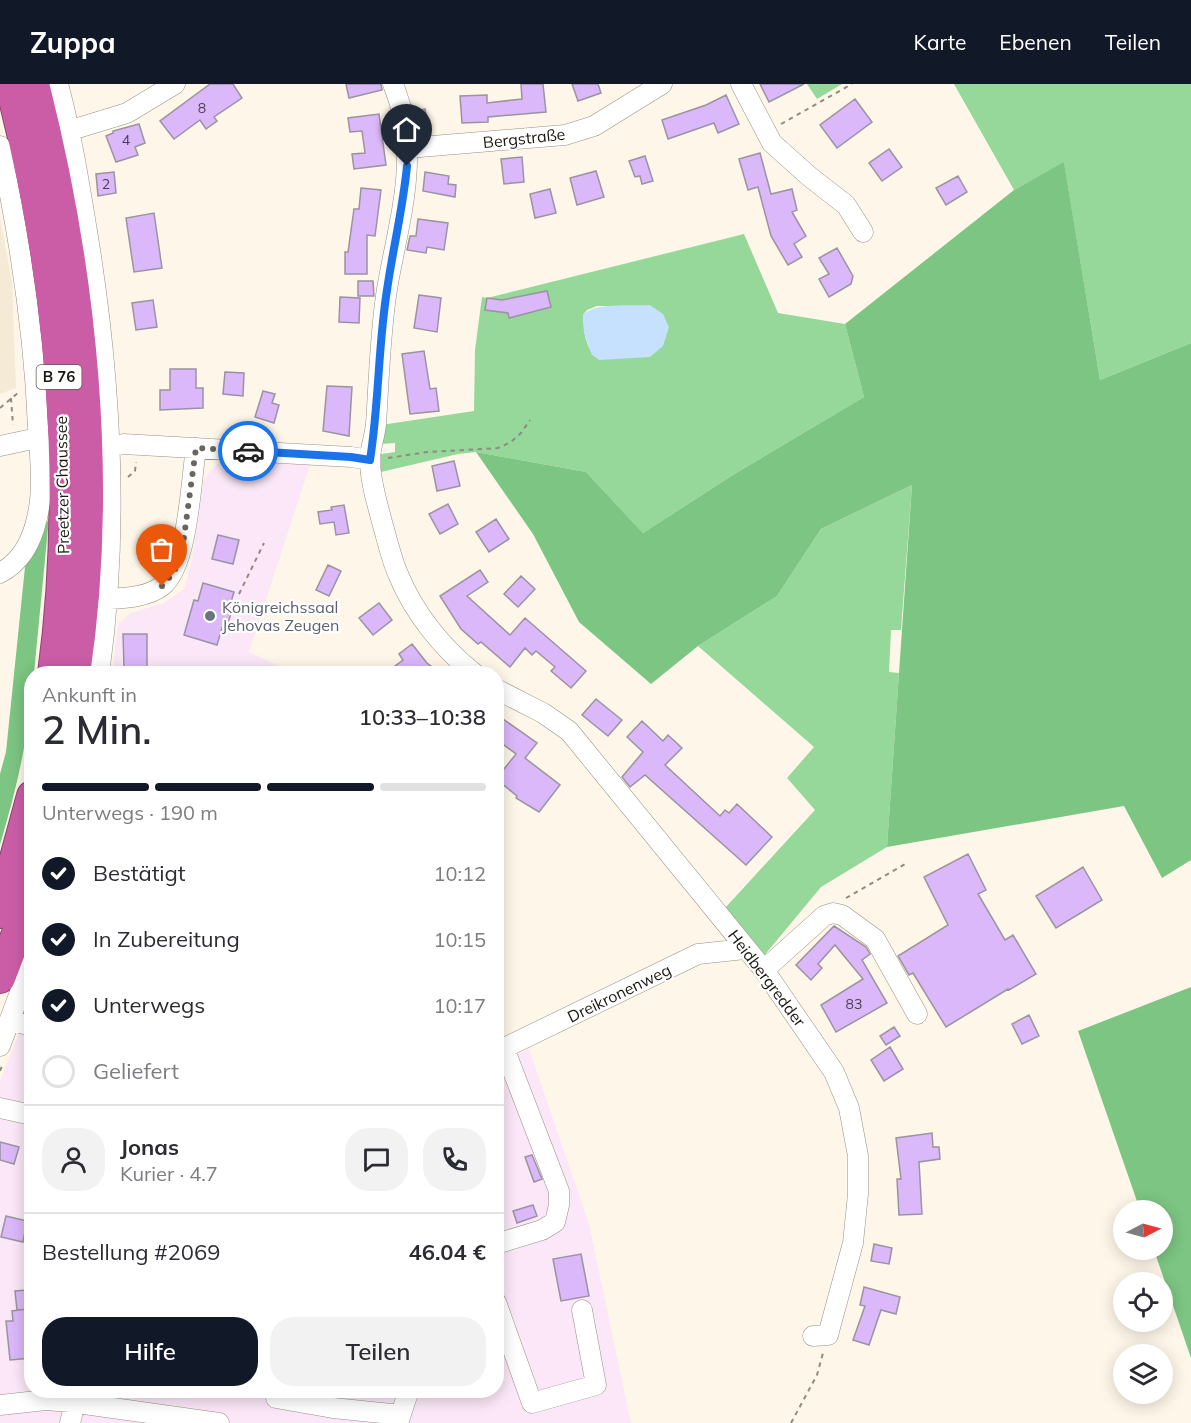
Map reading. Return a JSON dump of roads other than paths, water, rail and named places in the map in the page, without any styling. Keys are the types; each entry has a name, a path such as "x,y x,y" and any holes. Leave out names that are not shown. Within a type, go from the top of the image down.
{"highway":[{"name":"Preetzer Chaussee","path":"10,84 43,241 60,396 64,561 54,666"},
{"name":"Preetzer Chaussee","path":"34,84 53,169 67,249 86,432 85,562 76,666"},
{"path":"0,913 24,825"},
{"path":"0,978 24,915"}],"street":[{"path":"58,84 95,282 106,374 111,471 111,536 108,599 100,666"},
{"path":"68,131 127,113 175,84"},
{"path":"393,84 403,116 408,148 404,202 387,290 377,374 376,426 370,460 374,491 397,574 418,613 442,643 466,666"},
{"name":"Bergstraße","path":"408,148 565,135 594,126 634,92 662,84"},
{"path":"741,84 772,143 846,205 863,232"},
{"name":"Preetzer Chaussee","path":"0,146 20,247 31,326 36,378 40,474 38,517 31,539 16,562 0,573"},
{"path":"130,444 370,460"},
{"path":"108,599 142,595 162,586 174,572 182,552 196,448"},
{"name":"Heidbergredder","path":"504,693 543,713 569,731 764,970 834,1072 849,1108 858,1156 858,1194 853,1243 820,1336"},
{"path":"764,970 824,916 833,913 842,915 875,939 917,1014"},
{"name":"Dreikronenweg","path":"504,1048 698,954 745,949"},
{"path":"0,1046 24,982"},
{"path":"10,1020 24,1024"},
{"path":"504,1060 559,1191 559,1206 555,1222 542,1230 504,1242"},
{"path":"0,1108 24,1113"},
{"path":"504,1324 532,1403 596,1385 582,1310"},
{"path":"276,1398 399,1419 406,1398"},
{"path":"0,1405 46,1401 75,1403 219,1423"},
{"path":"70,1423 75,1403"}],"water":[{"path":"650,305 663,314 669,327 663,346 650,357 600,360 592,355 584,333 583,315 604,306"}],"place":[{"name":"Königreichssaal Jehovas Zeugen","path":"210,616"}]}
